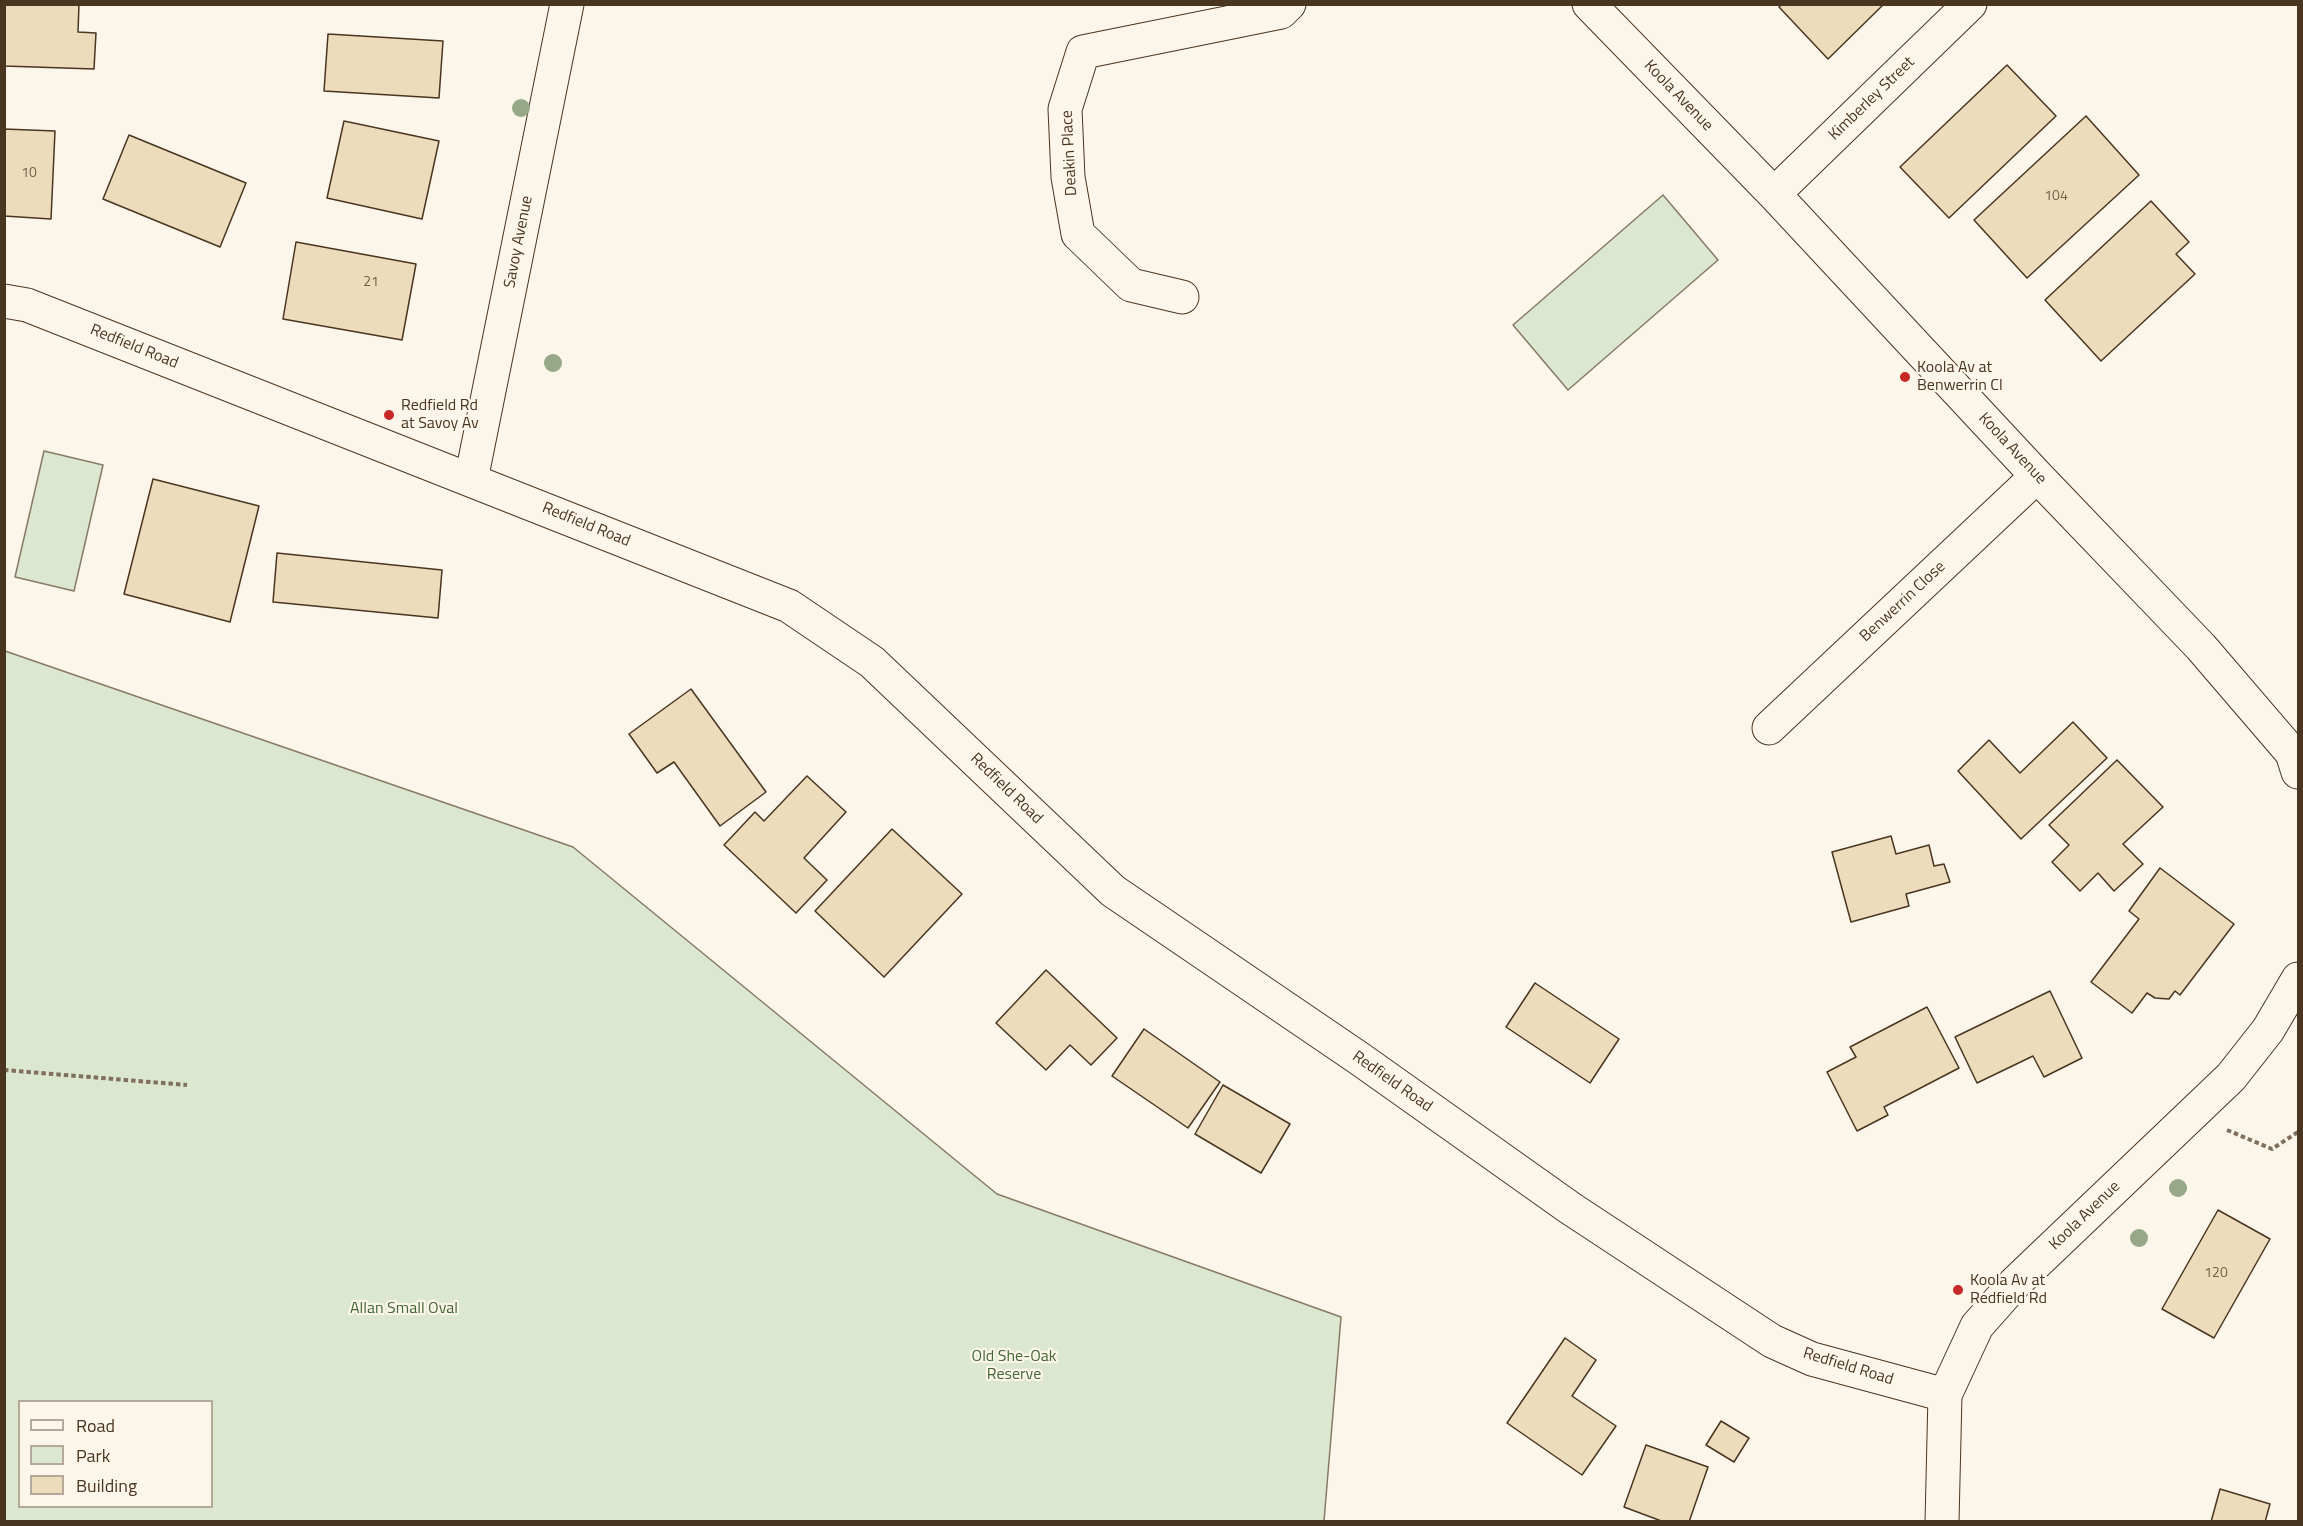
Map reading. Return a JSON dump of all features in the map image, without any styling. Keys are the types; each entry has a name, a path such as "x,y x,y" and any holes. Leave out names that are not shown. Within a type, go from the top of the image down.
{"street":[{"name":"Savoy Avenue","path":"471,480 567,4"},
{"name":"Deakin Place","path":"1182,297 1131,285 1078,234 1068,177 1065,109 1083,52 1281,12 1288,4"},
{"name":"Koola Avenue","path":"1589,4 1774,194 2037,476 2201,647 2292,753 2298,771"},
{"name":"Kimberley Street","path":"1774,194 1970,4"},
{"name":"Redfield Road","path":"4,301 27,304 789,606 872,662 1113,891 1360,1059 1570,1208 1772,1341 1812,1359 1945,1395"},
{"name":"Benwerrin Close","path":"1769,728 2037,476"},
{"name":"Koola Avenue","path":"1942,1521 1945,1395 1977,1326 2015,1283 2231,1077 2268,1030 2298,979"}],"path":[{"path":"4,1070 188,1084"},
{"path":"2192,1115 2272,1149 2298,1132"}],"green space":[{"path":"1663,195 1718,260 1568,390 1513,325"},
{"path":"44,451 103,465 74,591 15,577"},
{"path":"5,651 573,847 997,1194 1341,1317 1324,1521 5,1521"}],"building":[{"path":"4,4 79,4 78,32 96,33 94,69 4,66"},
{"path":"1782,4 1884,4 1828,59 1779,7"},
{"path":"328,34 443,41 439,98 324,91"},
{"path":"2007,65 2056,116 1949,218 1900,167"},
{"path":"2086,116 2139,175 2027,278 1974,220"},
{"path":"344,121 439,141 422,219 327,198"},
{"path":"4,129 55,131 51,219 4,216"},
{"path":"129,135 246,183 220,247 103,199"},
{"path":"2151,201 2189,242 2176,254 2195,274 2101,361 2045,300"},
{"path":"296,242 416,264 402,340 283,319"},
{"path":"153,479 259,506 230,622 124,594"},
{"path":"277,553 442,570 438,618 273,602"},
{"path":"691,689 766,792 720,826 674,762 657,773 629,734"},
{"path":"2073,722 2107,758 2021,839 1958,771 1989,740 2020,773"},
{"path":"2117,760 2163,807 2123,844 2143,864 2114,891 2098,873 2080,891 2052,862 2069,845 2049,825"},
{"path":"807,776 846,812 804,858 827,880 796,913 724,845 755,812 764,821"},
{"path":"892,829 962,894 884,977 815,911"},
{"path":"1891,836 1896,854 1929,845 1934,866 1944,864 1950,882 1906,894 1909,906 1851,922 1832,852"},
{"path":"2160,868 2234,924 2180,995 2175,991 2169,999 2155,998 2147,993 2132,1013 2091,982 2139,919 2129,911"},
{"path":"1046,970 1117,1038 1091,1065 1070,1045 1046,1070 996,1023"},
{"path":"1535,983 1619,1039 1590,1083 1506,1027"},
{"path":"2050,991 2082,1058 2044,1077 2033,1056 1977,1083 1955,1037"},
{"path":"1927,1007 1959,1068 1884,1107 1888,1115 1857,1131 1827,1072 1856,1057 1850,1047"},
{"path":"1144,1029 1220,1082 1188,1128 1112,1076"},
{"path":"1223,1085 1290,1124 1261,1173 1195,1134"},
{"path":"2218,1210 2270,1239 2214,1338 2162,1309"},
{"path":"1565,1338 1596,1360 1572,1396 1616,1426 1582,1475 1507,1423"},
{"path":"1721,1421 1749,1438 1734,1462 1706,1445"},
{"path":"1646,1445 1708,1467 1689,1522 1664,1522 1624,1507"},
{"path":"2220,1489 2270,1504 2265,1522 2211,1522"}],"place":[{"name":"Koola Av at Benwerrin Cl","path":"1905,377"},
{"name":"Redfield Rd at Savoy Av","path":"389,415"},
{"name":"Koola Av at Redfield Rd","path":"1958,1290"}],"park label":[{"name":"Allan Small Oval","path":"404,1309"},
{"name":"Old She-Oak Reserve","path":"1014,1366"}]}
